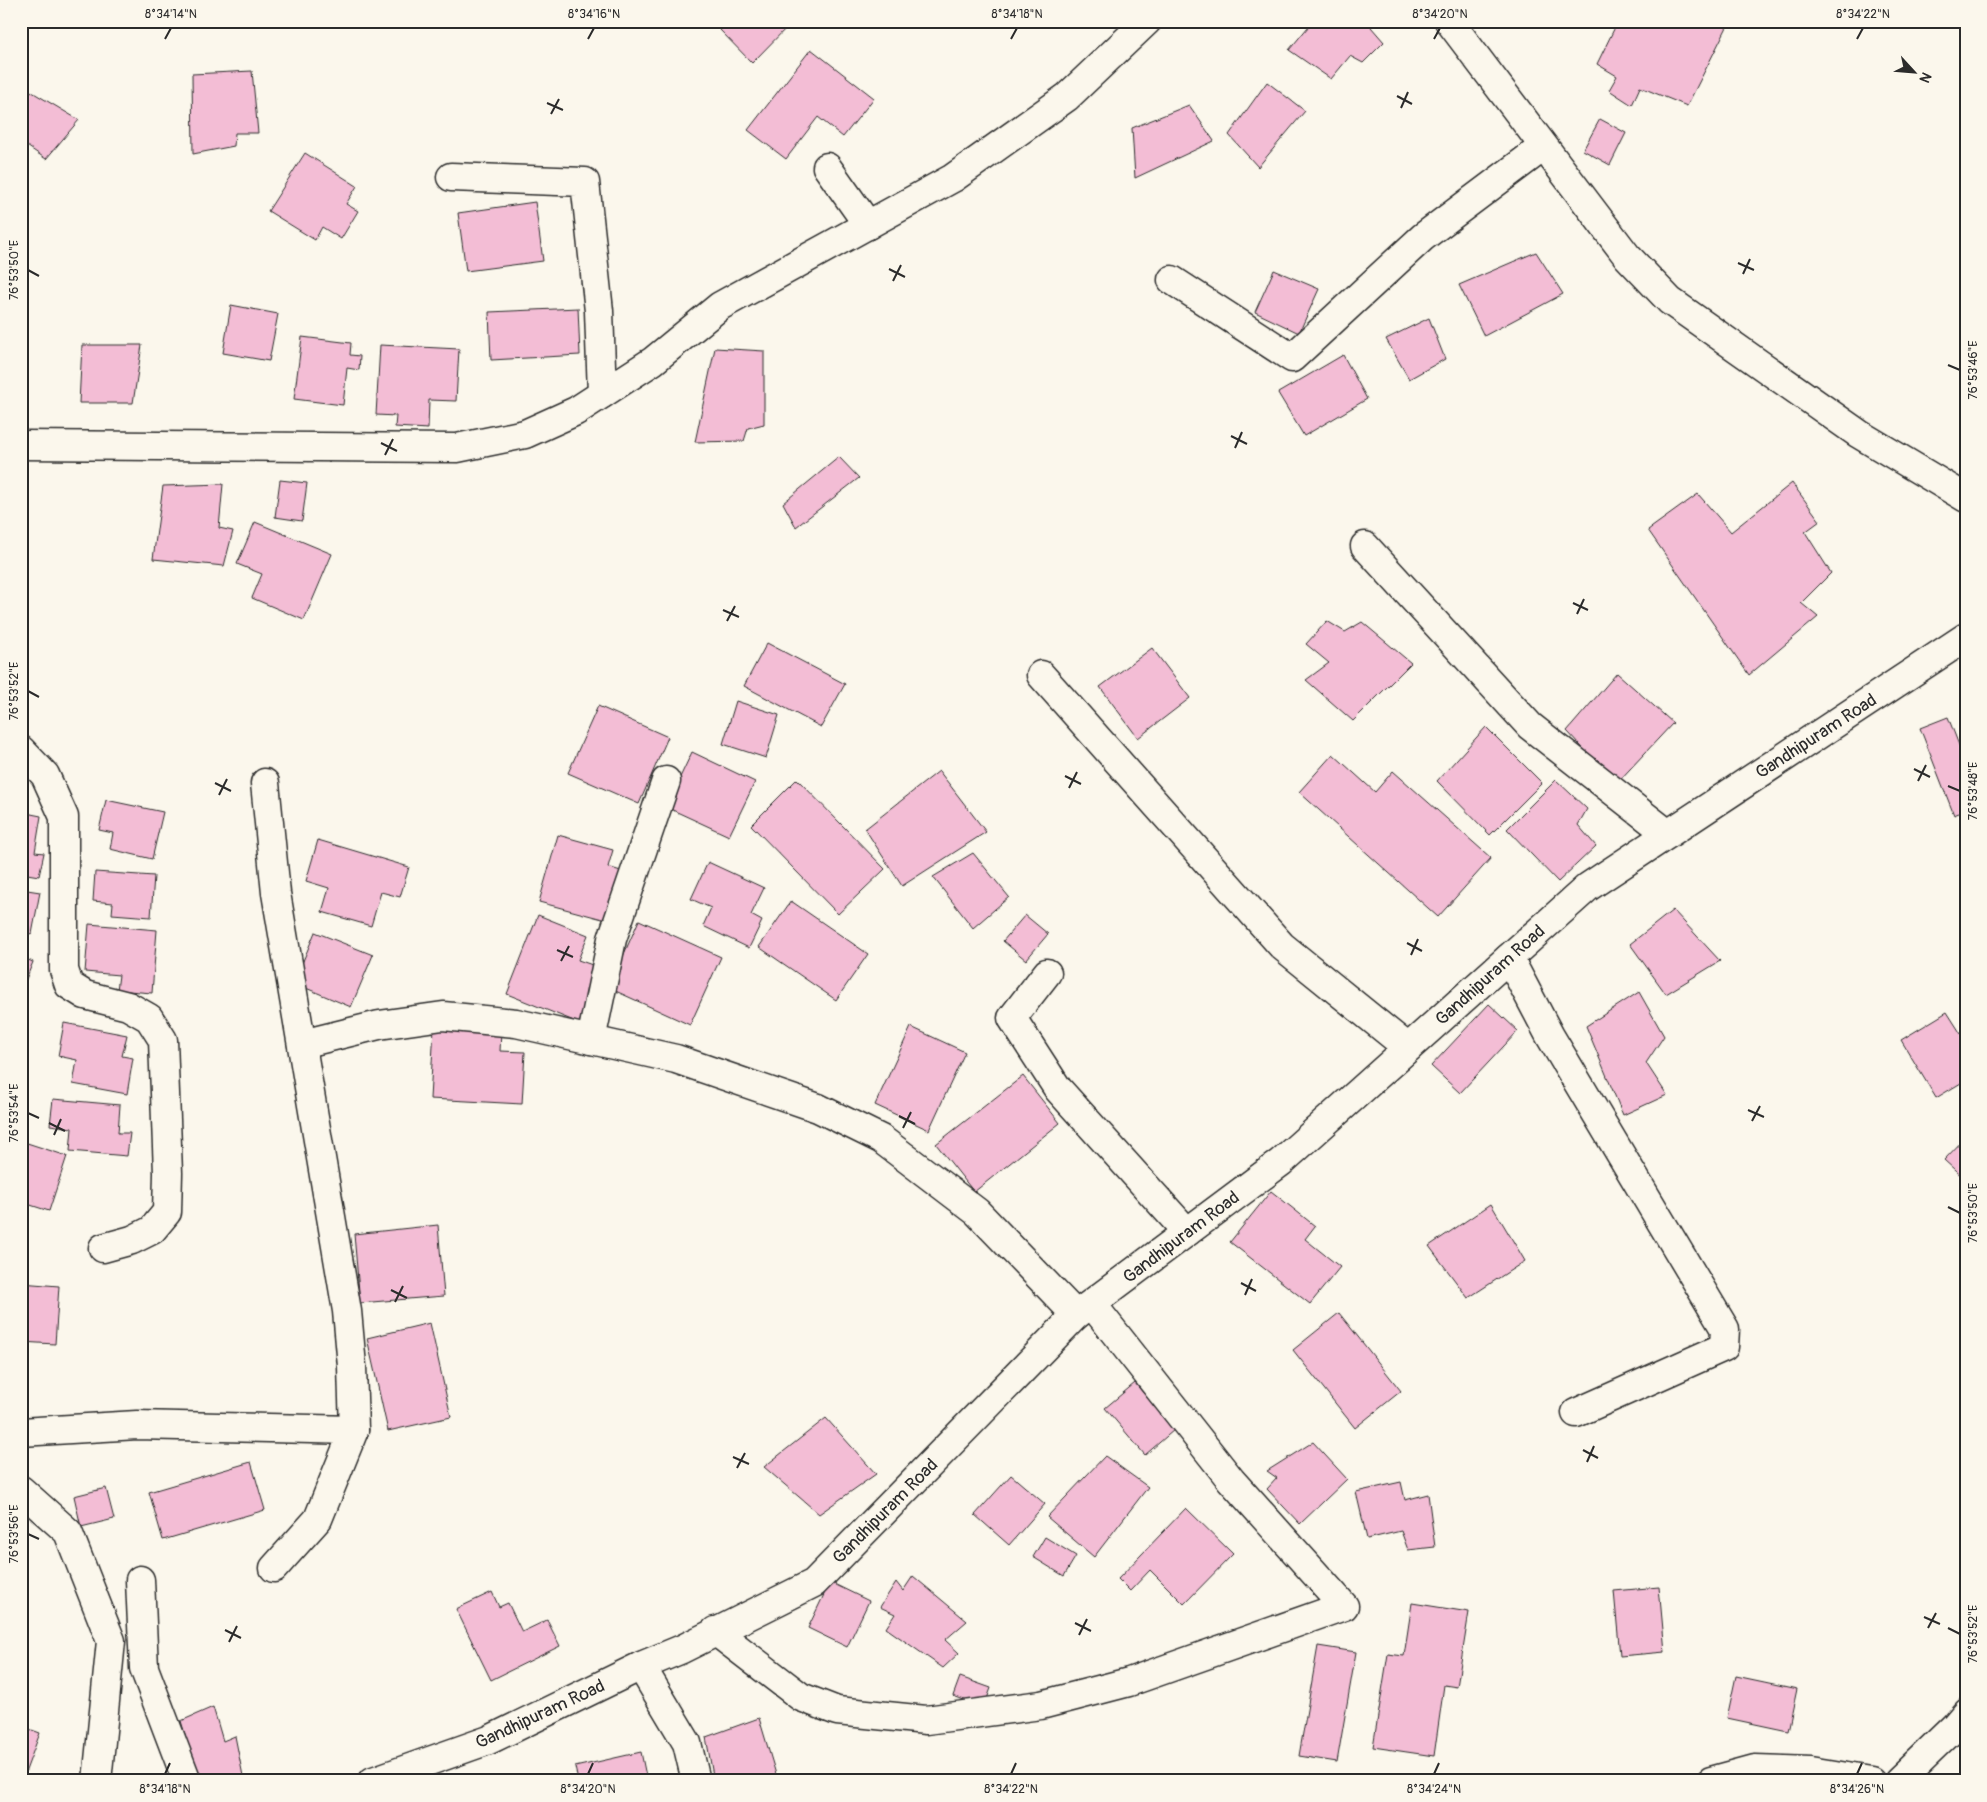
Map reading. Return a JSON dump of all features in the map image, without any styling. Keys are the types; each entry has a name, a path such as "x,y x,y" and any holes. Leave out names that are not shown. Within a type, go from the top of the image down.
{"street":[{"path":"21,444 457,448 525,434 576,411 602,394 653,360 720,306 953,178 1067,97 1147,21"},
{"path":"1449,21 1627,256 1670,301 1859,434 1964,491"},
{"path":"1172,280 1292,358 1423,237 1543,147"},
{"path":"827,167 868,225"},
{"path":"451,177 585,182 599,311 602,394"},
{"path":"1365,546 1530,726 1668,834"},
{"name":"Gandhipuram Road","path":"373,1781 489,1740 641,1666 682,1649 814,1583 1084,1310 1281,1162 1588,887 1966,637"},
{"path":"1041,675 1282,946 1408,1048"},
{"path":"21,750 45,775 64,817 64,970 70,985 85,996 128,1006 149,1018 163,1040 168,1173 167,1212 152,1230 132,1240 103,1248"},
{"path":"591,1040 612,939 666,781"},
{"path":"265,783 276,893 347,1312 352,1366 354,1430 318,1519 274,1568"},
{"path":"1509,958 1550,1036 1725,1328 1724,1347 1576,1413"},
{"path":"1047,974 1012,1018 1058,1089 1187,1232"},
{"path":"302,1044 379,1024 443,1016 516,1023 685,1062 818,1108 881,1139 977,1212 1084,1310 1231,1480 1344,1606 1129,1682 1041,1704 926,1720 837,1711 801,1697 715,1631"},
{"path":"21,1432 137,1425 354,1430"},
{"path":"21,1490 68,1532 111,1641 97,1781"},
{"path":"140,1580 144,1668 187,1781"},
{"path":"641,1666 687,1743 696,1781"},
{"path":"1898,1781 1966,1713"},
{"path":"1711,1781 1755,1769 1811,1771 1871,1781"}],"building":[{"path":"729,21 793,21 752,63 720,30"},
{"path":"1313,21 1375,21 1371,27 1384,42 1363,63 1350,56 1331,79 1289,50"},
{"path":"1618,21 1730,21 1687,106 1640,87 1632,105 1609,90 1617,76 1597,64"},
{"path":"811,49 874,98 843,137 818,117 786,159 748,130"},
{"path":"252,71 258,133 235,133 234,146 193,154 192,74"},
{"path":"1267,82 1305,111 1258,167 1229,135"},
{"path":"22,86 79,120 46,159 21,142"},
{"path":"1189,105 1214,141 1135,178 1132,128"},
{"path":"1600,119 1626,133 1610,165 1583,150"},
{"path":"305,153 357,186 346,204 358,211 341,239 322,227 315,240 268,211"},
{"path":"535,202 543,261 466,271 458,213"},
{"path":"1536,252 1563,294 1484,336 1459,285"},
{"path":"1274,270 1319,289 1299,333 1255,312"},
{"path":"231,305 278,314 269,361 223,353"},
{"path":"578,308 580,355 491,360 489,312"},
{"path":"1429,318 1445,359 1409,379 1386,339"},
{"path":"302,337 351,343 350,355 360,356 359,370 347,368 343,405 294,399"},
{"path":"82,345 142,345 133,403 79,403"},
{"path":"380,345 459,349 456,401 429,400 428,429 395,427 396,416 376,415"},
{"path":"715,348 764,351 764,424 748,428 744,441 695,442"},
{"path":"1343,355 1367,399 1304,436 1278,393"},
{"path":"839,457 859,478 796,527 783,503"},
{"path":"280,480 307,483 302,521 275,517"},
{"path":"1792,483 1820,521 1805,532 1831,573 1801,603 1818,617 1749,675 1648,530 1698,494 1731,532"},
{"path":"223,484 219,528 233,531 224,566 153,559 163,486"},
{"path":"255,522 332,554 304,620 252,598 262,574 237,564"},
{"path":"1327,621 1345,632 1362,622 1411,663 1353,721 1306,680 1329,663 1306,644"},
{"path":"767,643 845,684 821,727 744,686"},
{"path":"1152,648 1190,698 1138,738 1100,687"},
{"path":"1617,673 1673,723 1616,784 1567,731"},
{"path":"736,701 779,715 766,758 723,744"},
{"path":"598,706 668,737 639,804 568,773"},
{"path":"1948,717 1966,763 1966,810 1954,815 1920,728"},
{"path":"1486,727 1542,783 1490,835 1437,781"},
{"path":"692,752 755,782 729,836 666,807"},
{"path":"1333,754 1375,792 1393,771 1491,858 1438,917 1299,792"},
{"path":"939,771 986,832 902,886 865,829"},
{"path":"797,779 885,869 838,914 751,825"},
{"path":"1556,780 1587,809 1578,825 1596,846 1558,882 1507,829"},
{"path":"106,800 163,812 152,859 110,849 113,833 99,830"},
{"path":"21,812 41,816 35,852 44,853 39,876 21,873"},
{"path":"558,835 613,850 608,867 624,872 610,921 539,902"},
{"path":"318,840 409,867 400,897 381,892 371,926 322,912 329,888 306,881"},
{"path":"973,853 1009,897 973,928 933,877"},
{"path":"708,862 764,888 751,915 762,921 749,948 703,926 711,908 691,899"},
{"path":"95,872 154,876 151,917 112,914 113,903 93,901"},
{"path":"21,889 40,892 32,934 21,932"},
{"path":"791,901 868,954 836,1000 759,947"},
{"path":"1673,910 1720,961 1666,994 1630,944"},
{"path":"538,915 588,935 578,960 601,968 579,1023 507,994"},
{"path":"1025,915 1048,934 1026,960 1003,941"},
{"path":"639,920 721,957 690,1025 609,988"},
{"path":"89,924 157,930 152,993 117,990 119,975 85,972"},
{"path":"315,932 373,955 351,1007 294,983"},
{"path":"21,957 33,962 24,984 21,983"},
{"path":"1639,992 1664,1036 1646,1063 1667,1095 1623,1115 1586,1026"},
{"path":"1489,1004 1518,1031 1460,1093 1431,1066"},
{"path":"1947,1012 1961,1034 1966,1032 1966,1080 1936,1098 1901,1040"},
{"path":"64,1023 127,1035 122,1056 133,1058 127,1094 73,1084 77,1060 58,1056"},
{"path":"911,1027 965,1052 929,1130 875,1105"},
{"path":"434,1028 501,1032 500,1051 525,1052 522,1104 430,1099"},
{"path":"1023,1076 1060,1123 974,1192 936,1144"},
{"path":"53,1099 120,1105 118,1133 130,1133 127,1156 70,1151 72,1128 50,1125"},
{"path":"1966,1137 1966,1180 1944,1160"},
{"path":"21,1141 67,1156 49,1211 21,1202"},
{"path":"1271,1191 1315,1226 1305,1239 1340,1267 1310,1304 1230,1242"},
{"path":"1491,1204 1525,1261 1468,1298 1429,1246"},
{"path":"438,1225 444,1296 360,1303 354,1234"},
{"path":"21,1283 59,1286 55,1344 21,1342"},
{"path":"1339,1313 1401,1391 1355,1428 1293,1350"},
{"path":"430,1323 451,1417 388,1431 367,1338"},
{"path":"1135,1383 1174,1430 1145,1455 1105,1408"},
{"path":"826,1418 876,1474 819,1514 764,1467"},
{"path":"1313,1442 1347,1479 1300,1524 1267,1489 1277,1478 1267,1471"},
{"path":"1105,1456 1148,1487 1094,1557 1047,1517"},
{"path":"251,1462 265,1510 163,1540 149,1492"},
{"path":"1011,1475 1045,1504 1009,1545 975,1515"},
{"path":"1401,1482 1405,1500 1428,1494 1435,1547 1408,1550 1401,1531 1367,1539 1356,1492"},
{"path":"106,1488 114,1519 81,1527 74,1496"},
{"path":"1186,1508 1233,1554 1184,1604 1150,1570 1130,1591 1118,1579"},
{"path":"1045,1537 1076,1556 1064,1576 1033,1557"},
{"path":"913,1576 967,1621 945,1640 959,1653 943,1668 886,1628 895,1614 880,1607 896,1582 903,1591"},
{"path":"830,1582 869,1601 847,1647 808,1628"},
{"path":"1659,1587 1665,1652 1620,1656 1614,1591"},
{"path":"492,1592 499,1607 508,1603 522,1632 547,1620 560,1646 491,1680 456,1609"},
{"path":"1412,1603 1469,1612 1457,1687 1444,1685 1434,1756 1373,1747 1388,1654 1404,1656"},
{"path":"1318,1646 1356,1652 1337,1762 1299,1756"},
{"path":"1736,1676 1797,1689 1788,1731 1727,1718"},
{"path":"960,1677 991,1688 984,1707 953,1696"},
{"path":"213,1707 223,1741 235,1736 244,1781 199,1781 181,1721"},
{"path":"759,1718 778,1781 714,1781 706,1737"},
{"path":"21,1726 40,1733 22,1781 21,1781"},
{"path":"641,1752 647,1781 578,1781 575,1767"}]}
